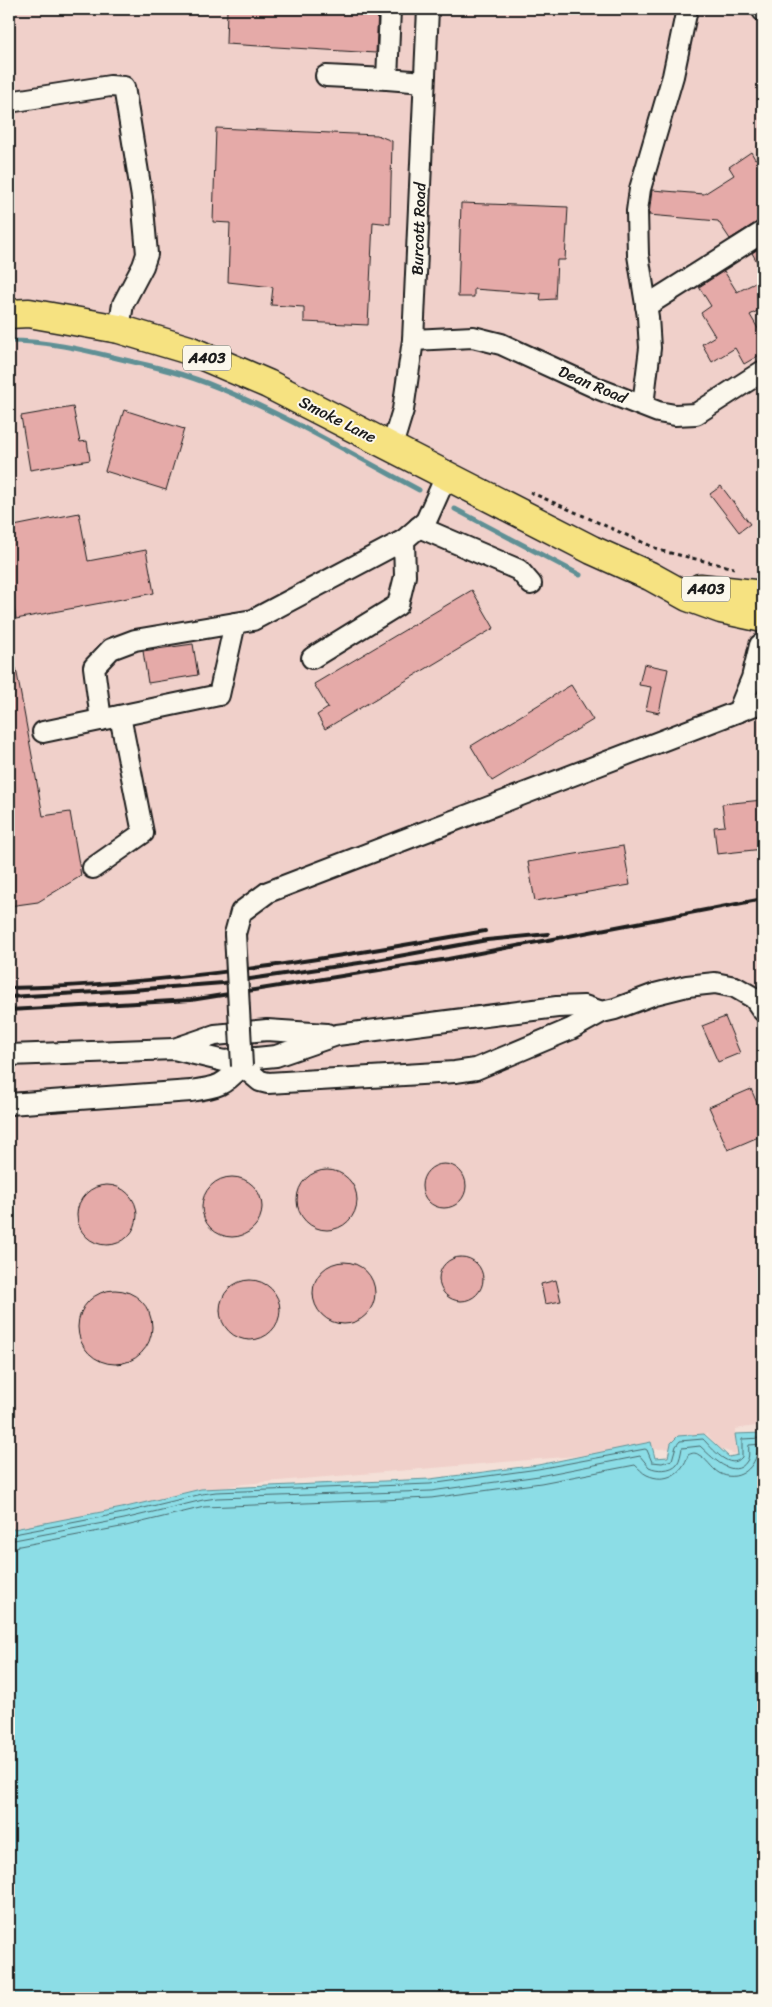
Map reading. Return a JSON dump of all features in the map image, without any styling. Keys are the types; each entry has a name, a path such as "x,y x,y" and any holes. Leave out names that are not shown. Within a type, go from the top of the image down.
{"highway":[{"name":"Smoke Lane","path":"9,314 29,313 120,329 189,350 268,384 447,474 592,550 650,576 699,588 761,608"}],"street":[{"path":"387,79 390,9"},
{"name":"Burcott Road","path":"392,446 403,410 413,340 428,9"},
{"path":"643,405 650,348 638,255 637,212 640,189 673,76 687,9"},
{"path":"326,76 424,82"},
{"path":"9,102 110,86 124,87 142,197 147,254 144,266 123,304 120,329"},
{"path":"646,306 763,232"},
{"name":"Dean Road","path":"413,340 473,337 501,344 599,389 658,412 675,415 696,414 763,371"},
{"path":"93,868 143,833 94,667 111,649 135,640 253,620 404,540 426,521 447,474"},
{"path":"419,527 518,570 531,584"},
{"path":"312,658 398,604 404,576 404,540"},
{"path":"738,712 762,648 756,633 761,608"},
{"path":"43,732 219,696 234,623"},
{"path":"9,1104 191,1091 211,1088 228,1081 242,1066 235,934 241,912 268,892 763,702"},
{"path":"242,1066 260,1081 268,1084 456,1072 476,1069 571,1029 602,1012 655,994 687,986 715,983 735,987 754,998 763,1011"},
{"path":"174,1049 215,1034 267,1030 337,1035 557,1007 584,1006 602,1012"},
{"path":"9,1055 174,1049 224,1061 276,1056 337,1035"}],"shaded area":[{"path":"9,9 763,9 763,1425 735,1429 736,1454 720,1449 707,1434 682,1435 683,1447 243,1484 9,1530"}],"water":[{"path":"763,1433 763,1998 9,1998 9,1530 122,1508 201,1489 430,1479 538,1465 651,1442 655,1458 668,1457 671,1443 678,1436 704,1434 729,1457 738,1455 735,1434"}],"building":[{"path":"227,9 378,9 376,53 226,44"},
{"path":"216,128 377,135 392,141 390,224 373,222 368,325 304,322 304,307 271,305 273,287 228,282 230,223 213,222"},
{"path":"751,152 755,159 763,154 763,220 730,239 718,221 649,215 652,190 704,194 734,175 729,167"},
{"path":"461,203 568,207 565,260 557,260 555,299 540,300 541,294 474,289 474,297 458,297"},
{"path":"763,246 763,272 752,253"},
{"path":"724,271 737,292 763,279 763,308 750,315 763,337 763,353 744,364 735,348 712,362 702,344 715,336 701,313 711,306 699,287"},
{"path":"73,407 80,442 87,441 90,460 30,470 21,416"},
{"path":"124,410 184,429 166,490 105,471"},
{"path":"721,486 750,524 739,532 710,494"},
{"path":"79,513 88,561 146,550 154,593 16,619 9,581 9,527"},
{"path":"472,590 494,628 325,729 317,715 328,708 314,684"},
{"path":"193,644 198,675 148,683 143,651"},
{"path":"644,664 668,669 659,713 646,710 651,687 639,685"},
{"path":"9,668 16,668 43,816 70,812 81,876 38,902 9,906"},
{"path":"571,685 593,720 492,781 471,746"},
{"path":"763,800 763,849 717,854 714,827 725,826 722,804"},
{"path":"623,846 630,885 535,901 528,862"},
{"path":"725,1017 740,1053 718,1062 702,1026"},
{"path":"751,1089 763,1117 763,1135 728,1150 709,1107"},
{"path":"440,1164 448,1164 460,1170 466,1186 460,1202 448,1208 440,1208 428,1202 422,1190 422,1182 428,1170"},
{"path":"321,1170 333,1170 349,1178 355,1188 357,1200 355,1212 349,1222 333,1230 321,1230 305,1222 297,1206 297,1194 305,1178"},
{"path":"226,1177 238,1177 254,1185 260,1195 262,1207 260,1219 254,1229 238,1237 226,1237 210,1229 202,1213 202,1201 210,1185"},
{"path":"101,1185 113,1185 129,1193 135,1203 137,1215 135,1227 129,1237 113,1245 101,1245 85,1237 77,1221 77,1209 85,1193"},
{"path":"457,1257 465,1257 477,1263 483,1279 477,1295 465,1301 457,1301 445,1295 439,1283 439,1275 445,1263"},
{"path":"344,1262 356,1265 366,1271 372,1281 375,1293 372,1305 366,1315 356,1321 344,1324 332,1321 322,1315 316,1305 313,1293 316,1281 322,1271 332,1265"},
{"path":"244,1280 256,1280 272,1288 278,1298 280,1310 278,1322 272,1332 256,1340 244,1340 228,1332 220,1316 220,1304 228,1288"},
{"path":"556,1280 561,1301 545,1304 541,1284"},
{"path":"115,1290 136,1296 146,1306 152,1327 146,1348 136,1358 115,1364 94,1358 84,1348 78,1327 84,1306 94,1296"}],"waterway":[{"path":"9,341 36,342 77,349 156,367 207,383 295,423 419,490"},
{"path":"455,509 580,575"}],"railway":[{"path":"9,1010 191,1000 448,959 763,899"},
{"path":"9,988 129,982 248,969 485,931"},
{"path":"9,997 223,983 366,962 487,940 548,934"}]}
